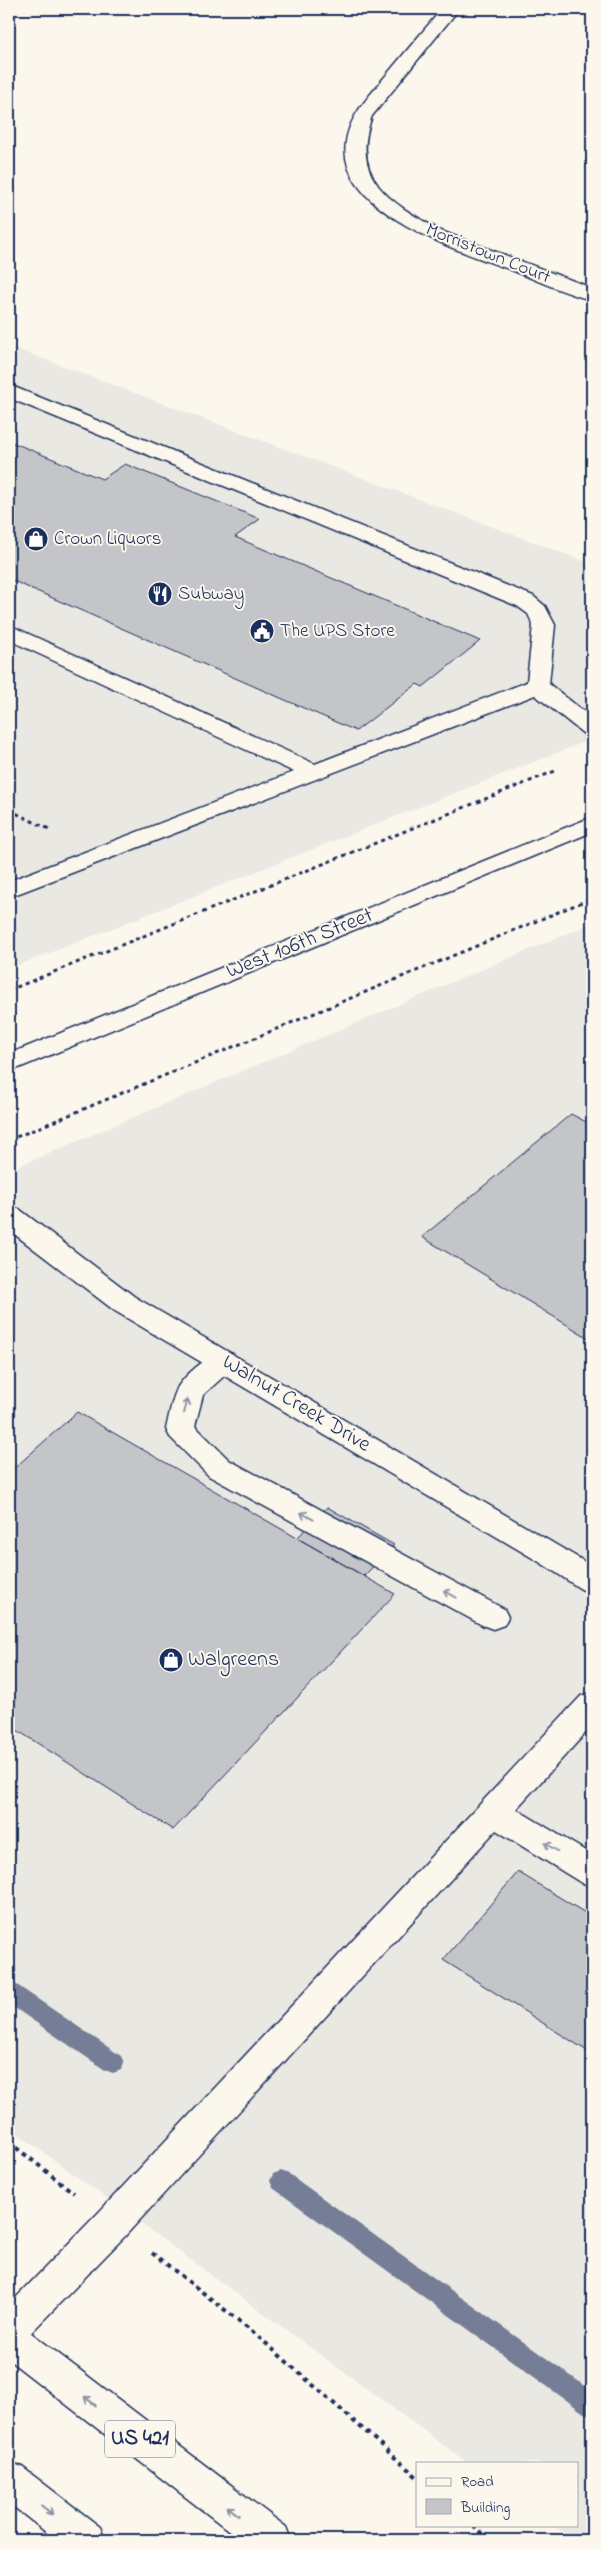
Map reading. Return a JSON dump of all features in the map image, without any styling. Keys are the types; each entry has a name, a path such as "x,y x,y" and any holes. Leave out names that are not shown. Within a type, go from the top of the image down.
{"street":[{"name":"Morristown Court","path":"451,9 364,114 355,142 356,155 362,177 368,187 381,200 412,223 434,235 592,294"},
{"path":"9,391 525,602 538,611 544,625 538,686"},
{"path":"9,632 316,773"},
{"path":"538,686 592,729"},
{"path":"9,890 538,686"},
{"name":"West 106th Street","path":"9,1064 592,824"},
{"name":"Walnut Creek Drive","path":"9,1216 126,1304 592,1581"},
{"path":"223,1361 190,1390 180,1429 219,1468 493,1617"},
{"path":"9,2330 113,2223 592,1705"},
{"path":"492,1811 592,1872"},
{"name":"US 421","path":"9,2338 272,2540"},
{"path":"9,2480 86,2540"}],"path":[{"path":"9,990 555,771"},
{"path":"9,1140 592,898"},
{"path":"9,2142 252,2331 416,2475"},
{"path":"473,2526 490,2540"}],"shaded area":[{"path":"9,346 592,564 592,739 9,969"},
{"path":"592,923 592,2540 574,2540 554,2526 578,2526 578,2462 467,2462 9,2127 9,1170"}],"building":[{"path":"9,441 102,479 125,464 260,519 235,537 480,641 423,687 417,684 356,731 9,579"},
{"path":"571,1114 592,1125 592,1340 422,1237"},
{"name":"Walgreens","path":"77,1412 395,1594 173,1830 9,1725 9,1473"},
{"path":"327,1507 394,1545 364,1576 297,1538"},
{"path":"518,1872 592,1917 592,2054 443,1960"}],"waterway":[{"path":"9,1992 113,2063"},
{"path":"281,2181 592,2405"}],"place":[{"name":"Crown Liquors","path":"36,539"},
{"name":"Subway","path":"160,594"},
{"name":"The UPS Store","path":"262,631"},
{"name":"Walgreens","path":"171,1660"}]}
